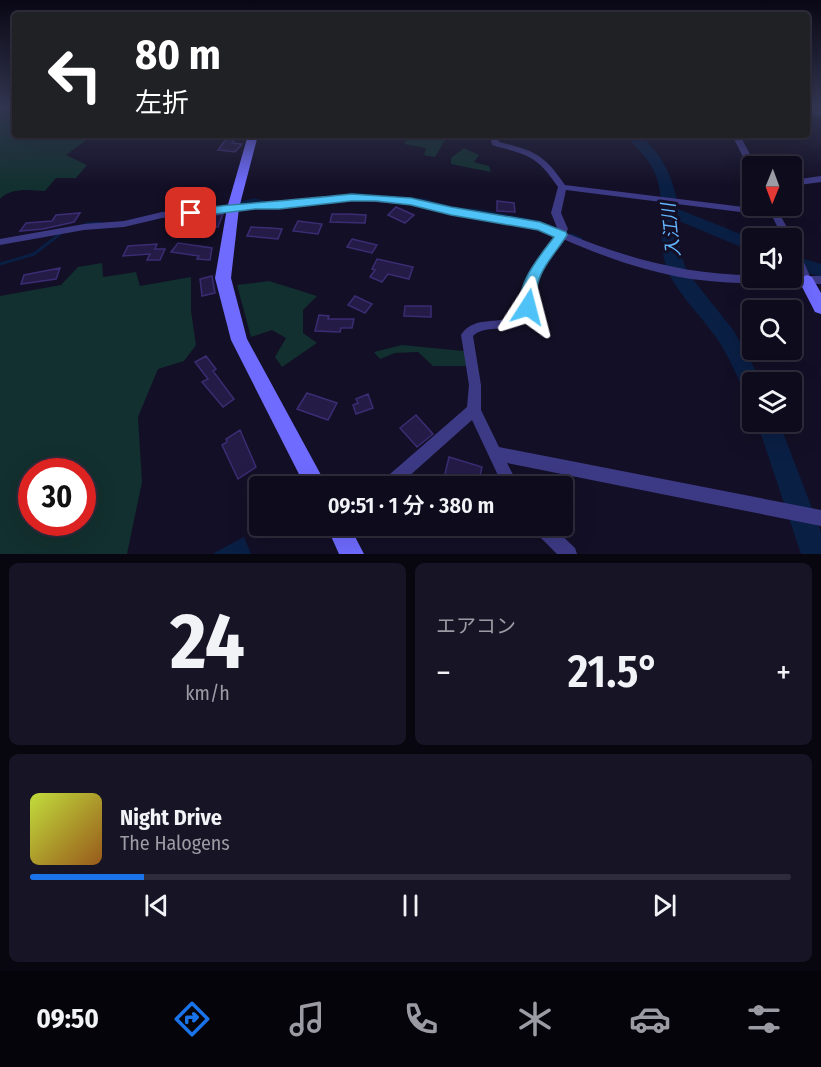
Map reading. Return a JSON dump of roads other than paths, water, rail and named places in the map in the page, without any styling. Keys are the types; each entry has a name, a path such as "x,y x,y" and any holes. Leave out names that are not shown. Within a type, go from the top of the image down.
{"street":[{"path":"252,138 233,208 223,278 239,340 311,476"},
{"path":"494,138 495,143 518,148 535,155 547,164 562,187 556,213 563,229 534,275 530,285 528,307 522,318 508,324 480,325 471,328 467,335 475,385 474,410 506,476"},
{"path":"738,138 746,156"},
{"path":"802,182 821,179"},
{"path":"562,187 742,207"},
{"path":"0,242 84,227 124,224 162,215 351,197 376,198 411,202 540,226 599,251 690,275 728,279 811,278"},
{"path":"802,264 811,278 821,308"},
{"path":"398,476 474,410"},
{"path":"495,453 817,517"},
{"path":"344,536 352,554"},
{"path":"551,536 569,554"}],"water":[{"path":"244,537 251,554 214,553"}],"waterway":[{"name":"入江川","path":"635,138 655,160 665,180 670,202 671,251 678,273 726,336 746,372"},
{"path":"351,194 424,200 452,208 482,211 539,222 556,229"},
{"path":"241,203 254,200 264,202"},
{"path":"672,212 742,241"},
{"path":"86,224 100,223"},
{"path":"0,264 34,254 60,234"},
{"path":"571,235 581,239"},
{"path":"802,264 821,271"},
{"name":"入江川","path":"772,432 815,554"}]}
